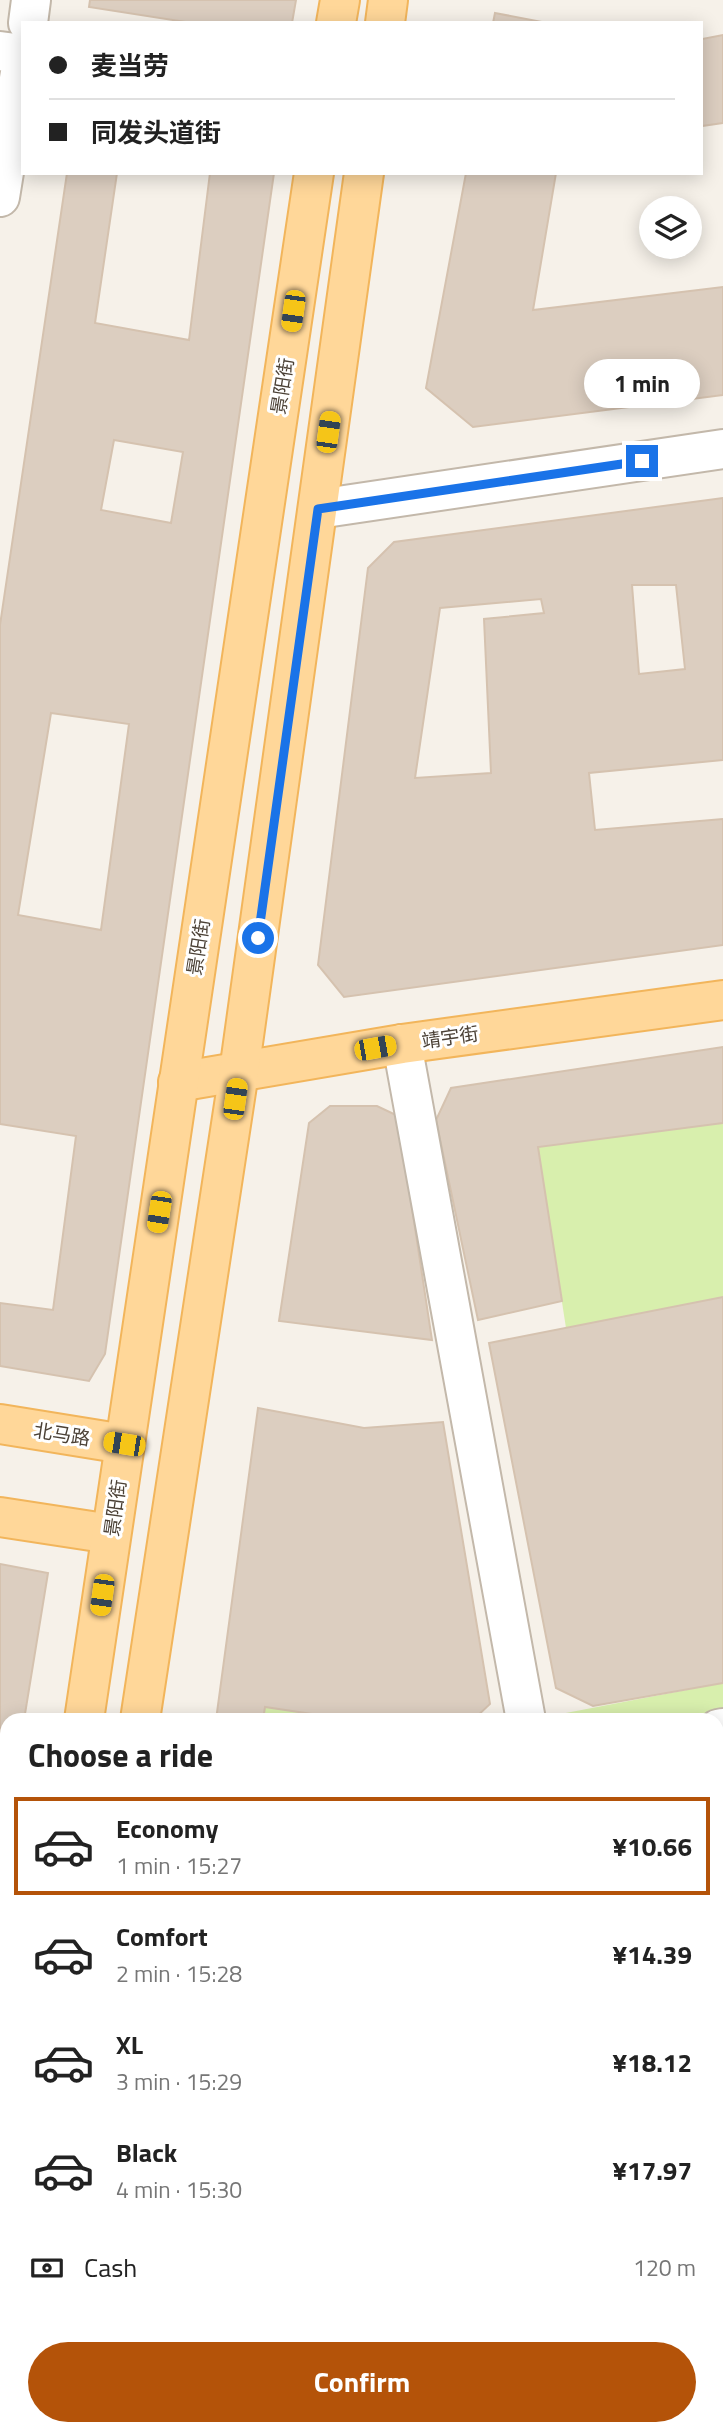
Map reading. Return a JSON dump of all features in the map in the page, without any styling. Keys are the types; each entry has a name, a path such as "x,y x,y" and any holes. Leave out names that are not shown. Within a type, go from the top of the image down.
{"main road":[{"path":"336,21 340,0"},
{"path":"385,21 388,0"},
{"name":"景阳街","path":"85,1713 314,175"},
{"path":"141,1713 239,1072 364,175"},
{"name":"靖宇街","path":"178,1082 402,1044 723,1000"},
{"name":"北马路","path":"0,1424 124,1444"},
{"path":"0,1517 111,1534"}],"street":[{"path":"28,21 31,0"},
{"path":"0,51 21,54"},
{"path":"0,197 21,66"},
{"path":"318,509 723,449"},
{"path":"402,1044 525,1713"}],"green space":[{"path":"723,1123 723,1297 566,1328 538,1147"},
{"path":"723,1683 723,1713 566,1713"},
{"path":"265,1707 305,1713 264,1713"}],"building":[{"path":"90,0 296,0 292,21 179,21 89,7"},
{"path":"495,13 537,21 493,21"},
{"path":"723,35 723,123 703,126 703,39"},
{"path":"67,175 117,175 95,323 189,340 210,175 274,175 105,1354 89,1381 0,1366 0,1303 53,1310 76,1136 0,1124 0,625","holes":["114,440 183,452 171,523 101,510","51,713 129,724 101,930 18,915"]},
{"path":"466,175 556,175 533,310 723,287 723,395 473,427 426,388"},
{"path":"723,498 723,760 589,773 595,830 723,819 723,945 344,997 318,965 368,568 394,542","holes":["632,585 676,585 685,669 639,674","541,599 544,613 484,619 491,773 415,778 440,608"]},
{"path":"723,1047 723,1123 538,1147 562,1301 478,1320 436,1120 451,1088"},
{"path":"330,1106 377,1106 398,1116 432,1340 279,1321 309,1123"},
{"path":"723,1297 723,1683 593,1706 556,1688 489,1343"},
{"path":"258,1408 364,1428 443,1422 490,1704 480,1713 305,1713 265,1707 264,1713 217,1713"},
{"path":"0,1564 48,1573 25,1713 0,1713"}],"route":[{"path":"258,938 318,509 642,461"}]}
